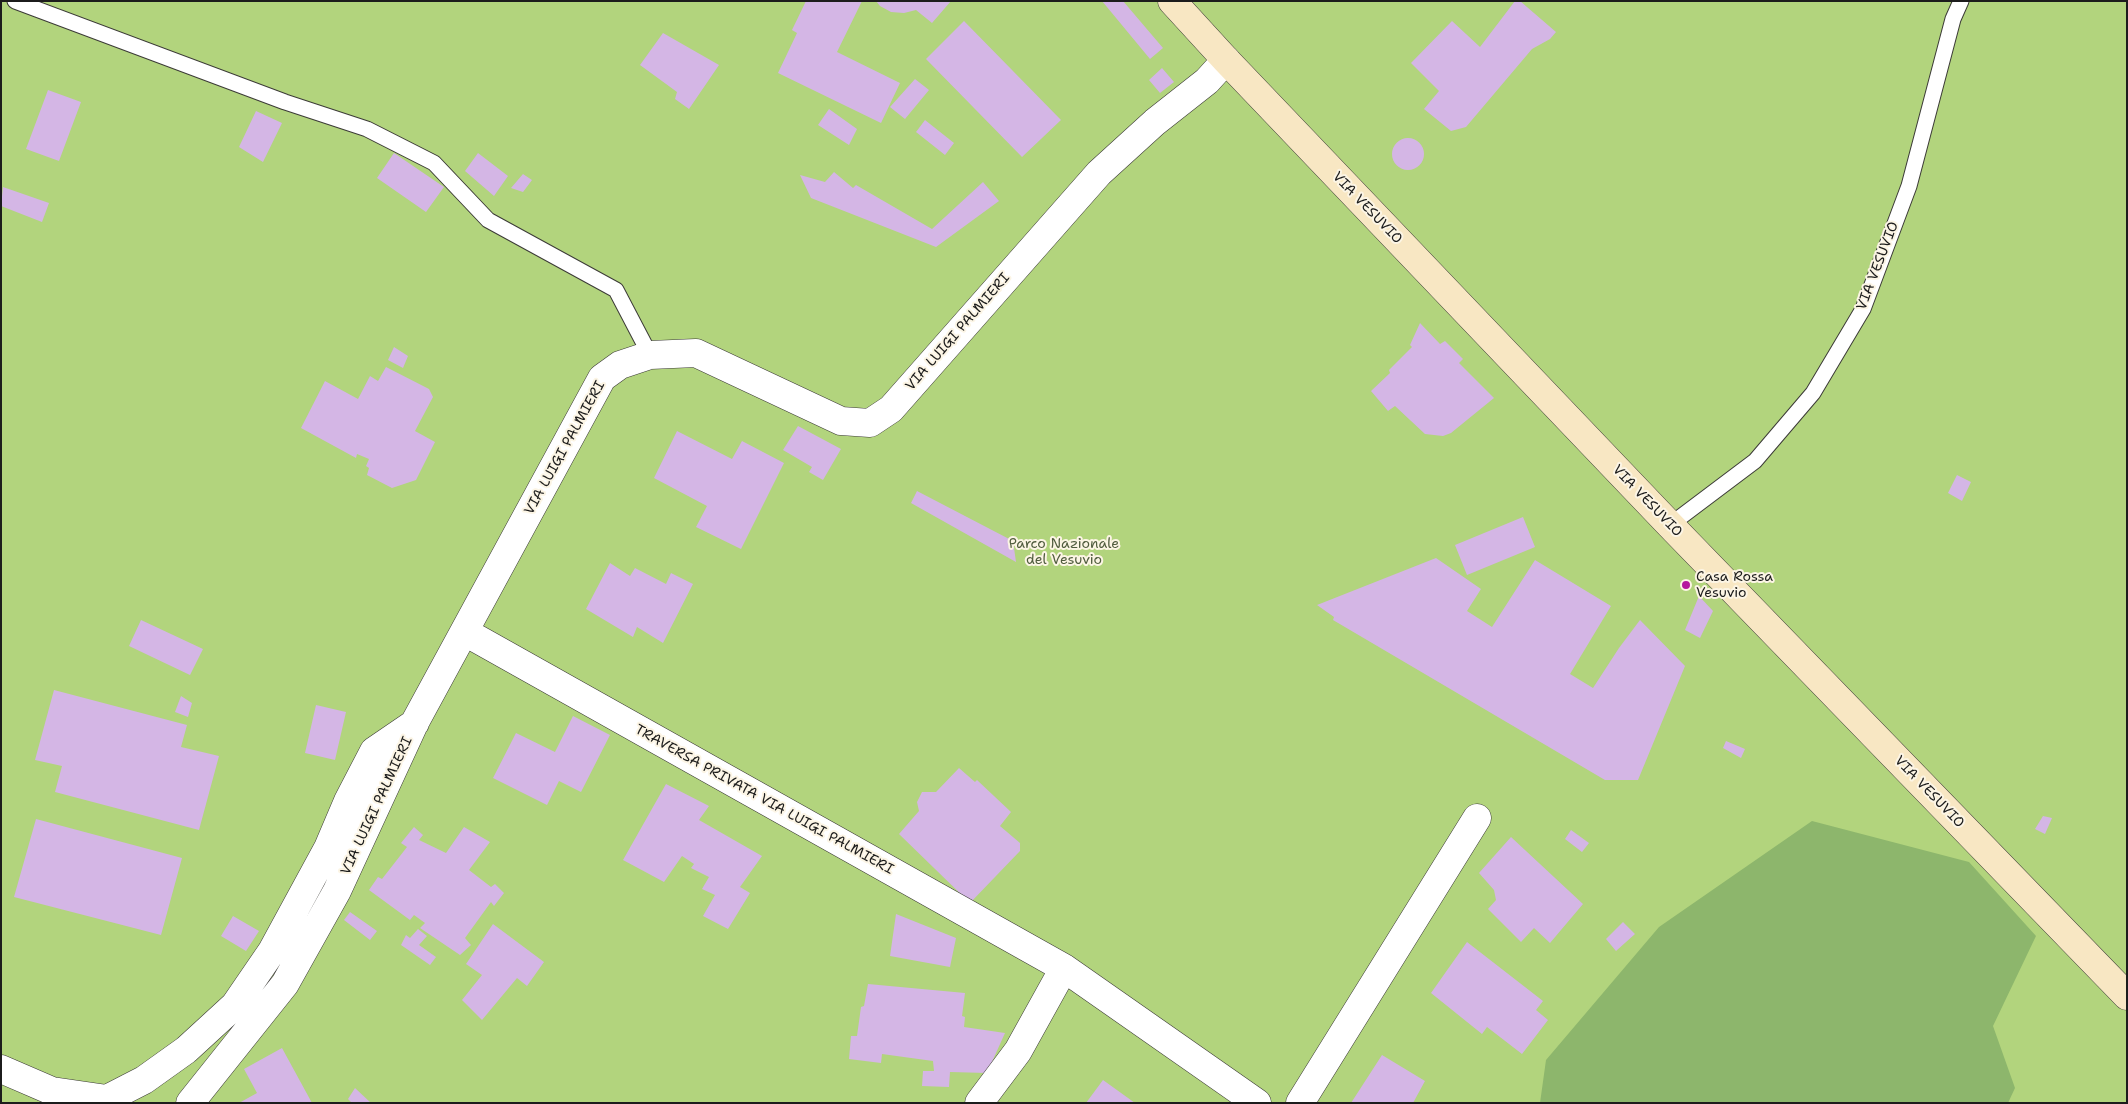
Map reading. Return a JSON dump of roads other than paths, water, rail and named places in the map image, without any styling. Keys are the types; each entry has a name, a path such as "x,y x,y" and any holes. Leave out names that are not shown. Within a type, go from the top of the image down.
{"street":[{"name":"VIA VESUVIO","path":"1172,1 1226,60 1670,525 2127,996"},
{"name":"VIA LUIGI PALMIERI","path":"190,1103 284,984 337,891 415,722 602,378 620,365 650,355 696,353 841,421 870,423 891,409 1099,173 1155,122 1207,81 1226,60"},
{"name":"TRAVERSA PRIVATA VIA LUIGI PALMIERI","path":"465,632 1064,968 1257,1103"},
{"path":"1,1069 52,1091 107,1100 144,1080 186,1050 235,1005 272,952 328,848 348,801 374,751 415,722"},
{"path":"1300,1103 1477,818"},
{"path":"979,1103 1018,1051 1064,968"}],"lane":[{"path":"15,1 285,102 367,130 434,163 488,220 616,290 650,355"},
{"name":"VIA VESUVIO","path":"1670,525 1755,460 1813,393 1863,308 1909,186 1954,19 1961,1"}],"place":[{"name":"Casa Rossa Vesuvio","path":"1686,585"}],"park label":[{"name":"Parco Nazionale del Vesuvio","path":"1064,552"}]}
